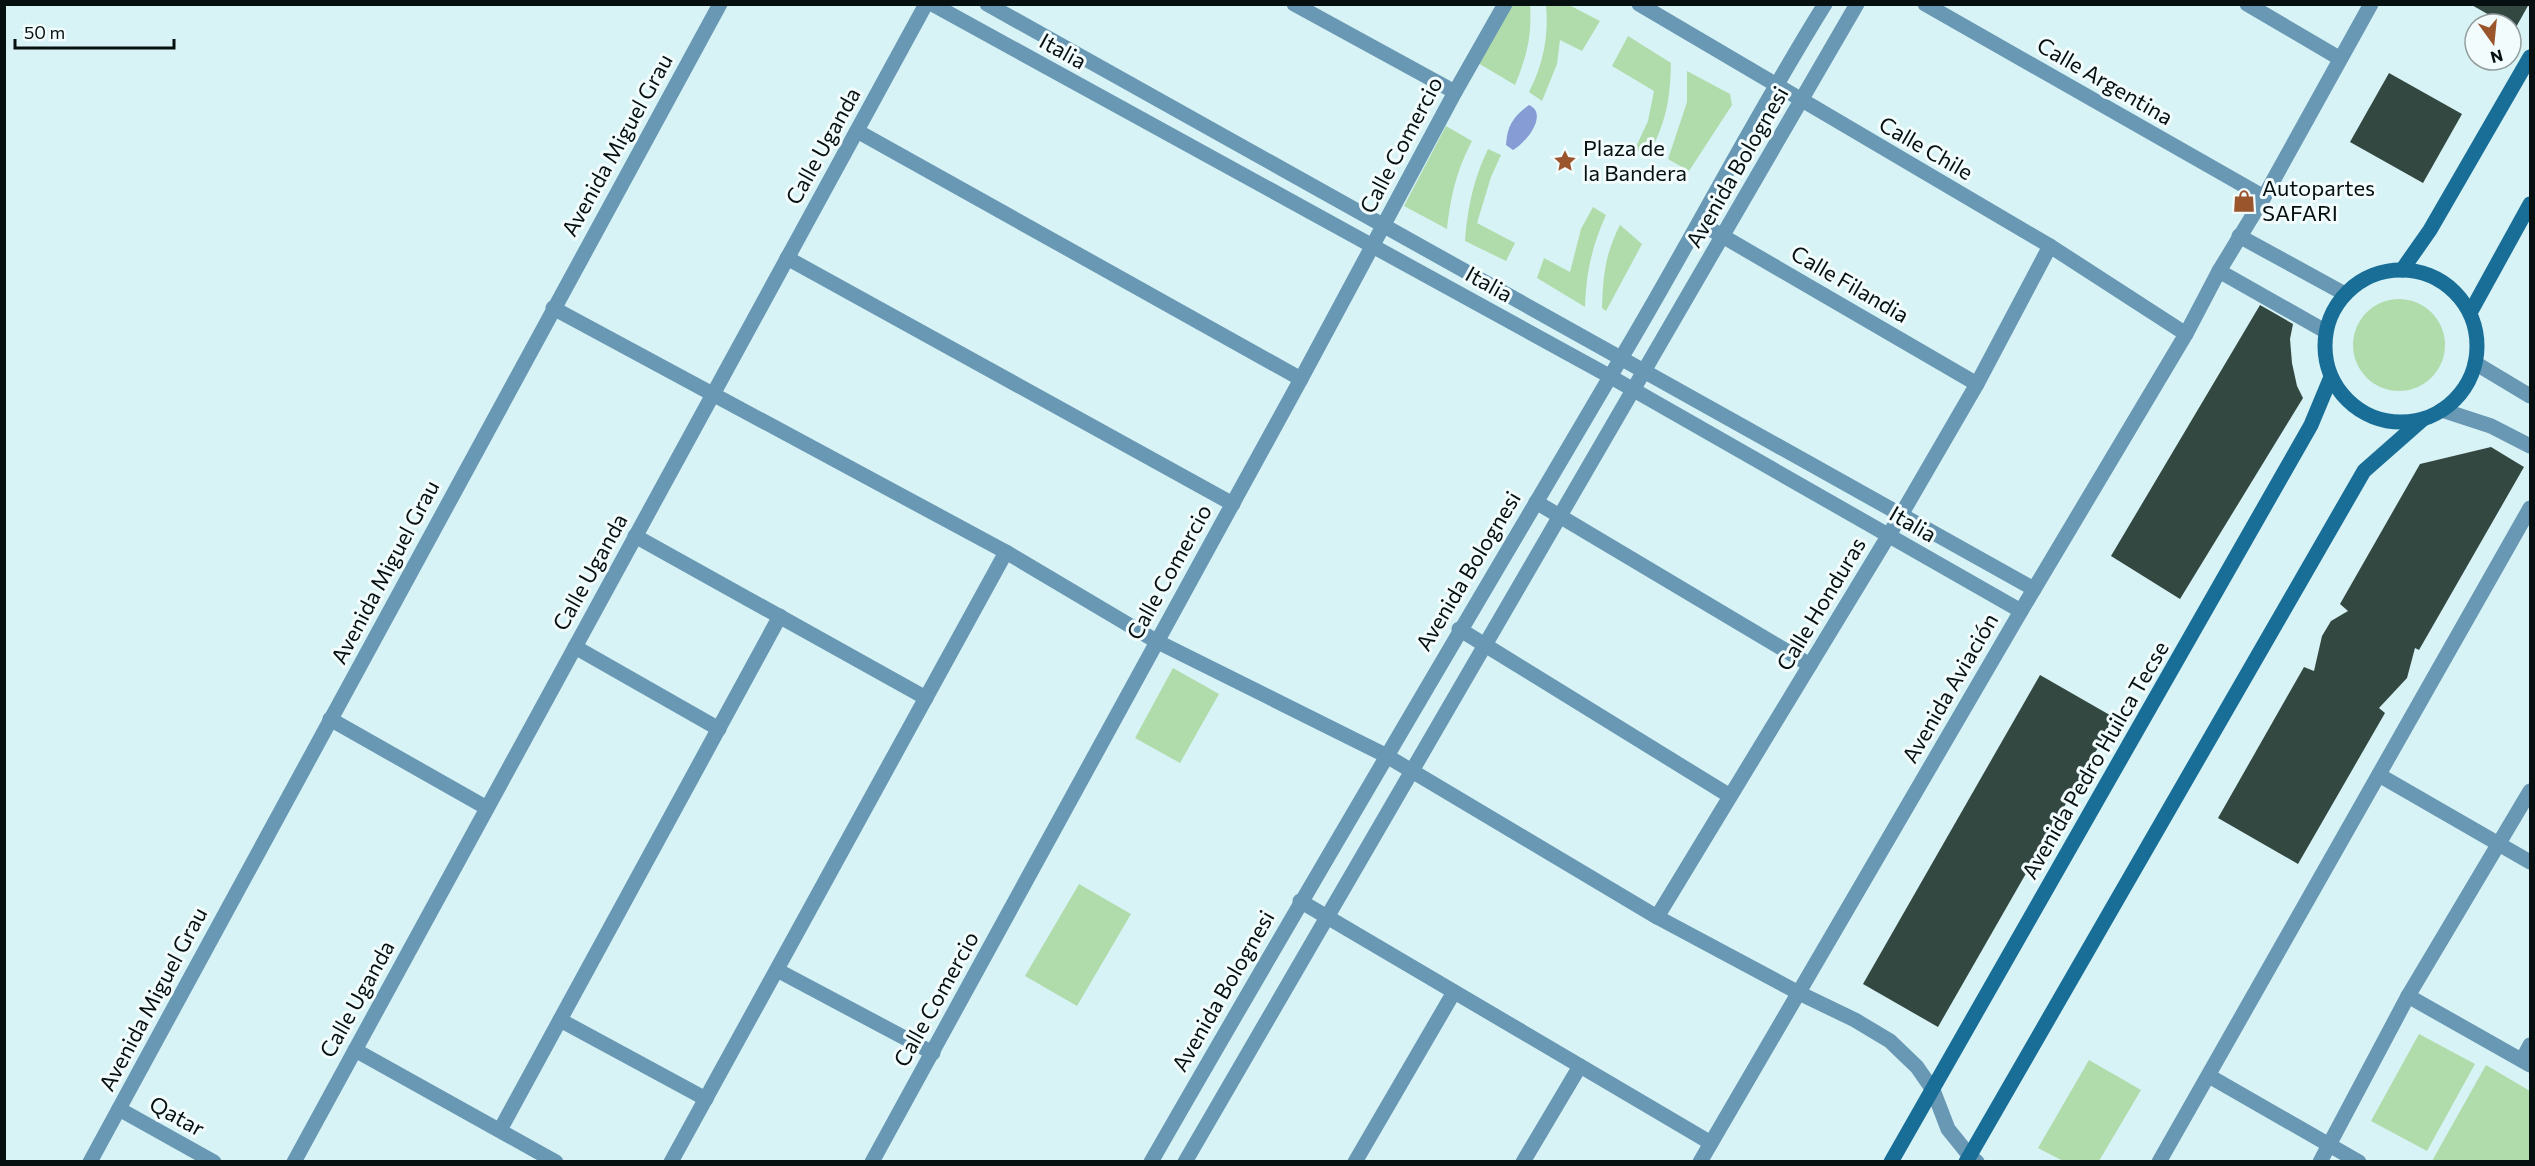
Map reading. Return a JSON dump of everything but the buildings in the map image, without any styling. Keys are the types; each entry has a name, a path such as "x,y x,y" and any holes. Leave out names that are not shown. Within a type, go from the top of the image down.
{"main road":[{"path":"2402,270 2430,230 2530,57"},
{"path":"2470,313 2530,204"},
{"path":"1971,1159 2364,471 2423,419 2442,410 2458,396 2469,380 2475,363 2476,328 2470,313 2458,295 2442,282 2423,273 2402,270 2381,272 2361,281 2344,294 2332,311 2325,331 2325,354 2331,377 2343,396 2360,410 2391,421 2423,419"},
{"name":"Avenida Pedro Huilca Tecse","path":"1891,1161 2311,425 2331,377"}],"street":[{"name":"Avenida Miguel Grau","path":"90,1161 720,4"},
{"name":"Calle Uganda","path":"294,1161 926,4"},
{"name":"Italia","path":"932,4 1611,376 2021,611"},
{"path":"987,4 2034,589"},
{"path":"1294,4 1455,92"},
{"name":"Calle Comercio","path":"872,1161 1505,4"},
{"name":"Calle Chile","path":"1639,4 2050,246 2186,334"},
{"name":"Avenida Bolognesi","path":"1151,1161 1459,629 1700,223 1775,84 1825,4"},
{"name":"Avenida Bolognesi","path":"1185,1161 1857,4"},
{"name":"Calle Argentina","path":"1925,4 2264,197"},
{"path":"2247,4 2339,58"},
{"name":"Avenida Aviación","path":"1700,1161 2021,611 2186,334 2219,271 2264,197 2339,58 2371,4"},
{"path":"857,131 1301,379"},
{"name":"Calle Filandia","path":"1700,223 1977,384"},
{"path":"2239,236 2344,294"},
{"name":"Calle Honduras","path":"1657,917 1901,515 1977,384 2050,246"},
{"path":"787,258 1233,504"},
{"path":"2219,271 2325,331"},
{"path":"553,308 1006,552 1156,641 1385,756 1657,917 1799,993 1855,1020 1890,1041 1917,1067 1933,1090 1948,1129 1971,1159"},
{"path":"2475,363 2530,396"},
{"path":"2442,410 2491,426 2530,446"},
{"path":"1536,502 1810,665"},
{"path":"2158,1161 2209,1076 2530,508"},
{"path":"635,536 926,698"},
{"path":"671,1161 1006,552"},
{"path":"500,1130 780,616"},
{"path":"1459,629 1730,796"},
{"path":"575,647 718,729"},
{"path":"330,719 487,808"},
{"path":"2379,775 2530,862"},
{"path":"2320,1161 2408,996 2530,791"},
{"path":"1300,902 1711,1143"},
{"path":"777,970 933,1053"},
{"path":"1355,1161 1454,992"},
{"path":"2408,996 2526,1063 2530,1045"},
{"path":"560,1020 706,1099"},
{"path":"355,1050 556,1161"},
{"path":"1523,1161 1580,1066"},
{"path":"2209,1076 2359,1161"},
{"name":"Qatar","path":"119,1109 214,1161"}],"green space":[{"path":"1510,5 1530,5 1528,45 1515,85 1478,63"},
{"path":"1546,5 1569,5 1600,21 1582,51 1560,40 1557,64 1542,101 1529,92 1544,50 1547,28"},
{"path":"1628,36 1671,63 1666,112 1648,157 1635,149 1648,121 1654,91 1612,66"},
{"path":"1687,71 1730,94 1732,105 1689,171 1668,159 1687,102"},
{"path":"1446,126 1472,141 1455,184 1447,229 1404,206"},
{"path":"1488,149 1501,155 1491,177 1477,223 1515,243 1506,261 1465,241 1472,194"},
{"path":"1593,207 1606,215 1591,260 1585,307 1537,278 1544,258 1570,272 1581,229"},
{"path":"1620,225 1642,244 1606,311 1602,308 1606,265"},
{"path":"2390,299 2408,299 2425,306 2438,319 2445,336 2445,354 2438,371 2425,384 2408,391 2390,391 2373,384 2360,371 2353,354 2353,336 2360,319 2373,306"},
{"path":"1173,668 1219,694 1180,763 1135,738"},
{"path":"1079,884 1131,914 1077,1006 1025,976"},
{"path":"2419,1034 2475,1064 2427,1151 2371,1121"},
{"path":"2089,1060 2141,1090 2099,1161 2063,1161 2038,1148"},
{"path":"2486,1065 2530,1091 2530,1161 2432,1161"}],"water":[{"path":"1529,105 1535,109 1536,121 1529,135 1513,150 1506,145 1510,126 1515,117"}],"place":[{"name":"Plaza de la Bandera","path":"1565,161"},
{"name":"Autopartes SAFARI","path":"2244,201"}]}
